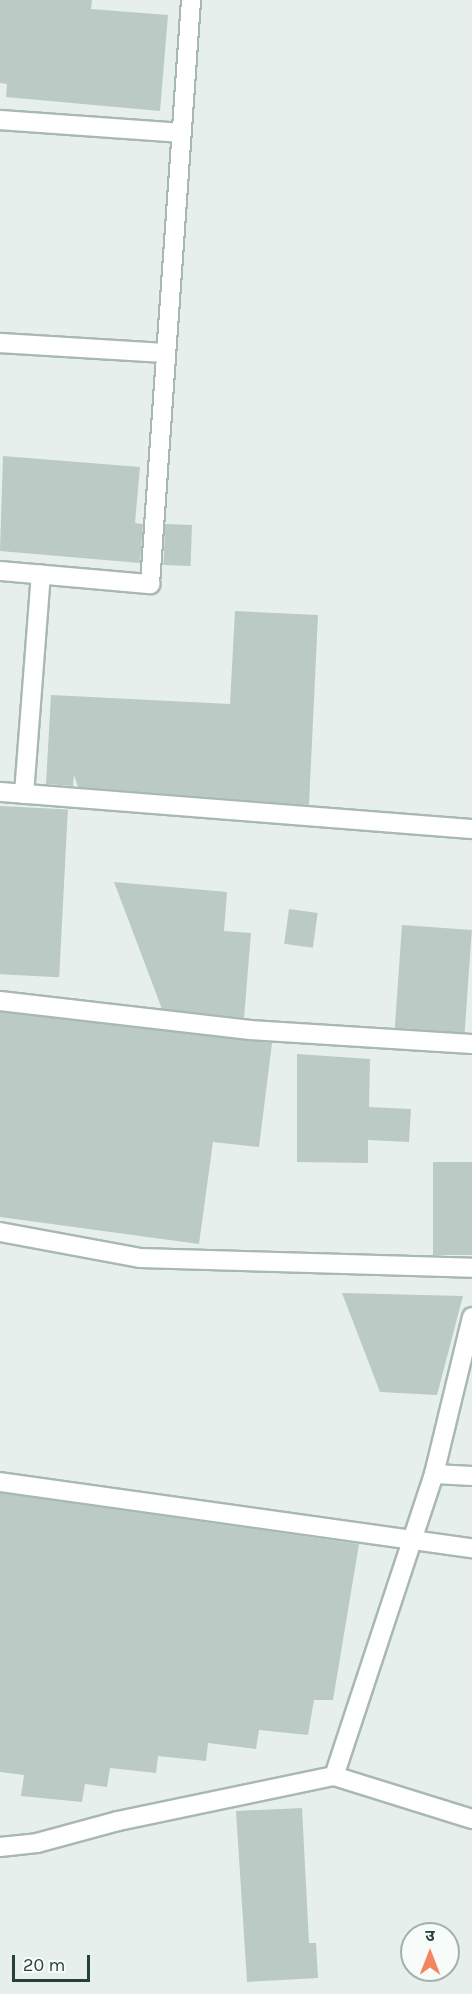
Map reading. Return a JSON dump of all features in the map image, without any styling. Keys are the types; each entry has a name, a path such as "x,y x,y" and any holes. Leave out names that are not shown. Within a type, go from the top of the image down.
{"street":[{"path":"0,571 150,584 164,353 190,0"},
{"path":"0,120 180,133"},
{"path":"0,343 164,353"},
{"path":"24,794 41,574"},
{"path":"0,792 472,829"},
{"path":"0,1001 250,1030 472,1044"},
{"path":"0,1232 140,1258 472,1268"},
{"path":"334,1776 434,1474 472,1317"},
{"path":"434,1474 472,1476"},
{"path":"0,1482 412,1536 472,1548"},
{"path":"0,1847 38,1844 118,1821 334,1776 472,1819"}],"building":[{"path":"0,0 92,0 91,9 168,15 160,111 6,97 7,84 0,83"},
{"path":"3,456 140,467 135,523 143,524 140,563 0,551"},
{"path":"165,524 192,525 191,566 164,565"},
{"path":"235,611 318,615 309,805 78,787 74,775 73,786 46,784 51,695 230,704"},
{"path":"0,806 68,810 59,977 0,974"},
{"path":"114,882 227,892 224,931 251,933 244,1018 162,1009"},
{"path":"289,909 318,913 313,948 284,944"},
{"path":"402,925 472,930 465,1033 395,1028"},
{"path":"0,1012 272,1043 259,1147 213,1142 199,1244 0,1217"},
{"path":"297,1054 370,1059 369,1107 411,1109 409,1142 368,1140 368,1163 297,1162"},
{"path":"433,1162 472,1162 472,1255 433,1255"},
{"path":"342,1293 463,1296 437,1395 380,1392"},
{"path":"0,1493 359,1544 333,1700 314,1700 308,1735 259,1730 256,1749 208,1743 206,1761 158,1756 156,1773 110,1768 107,1787 85,1784 82,1802 21,1796 24,1775 0,1772"},
{"path":"302,1808 309,1943 316,1943 318,1978 247,1982 236,1811"}]}
